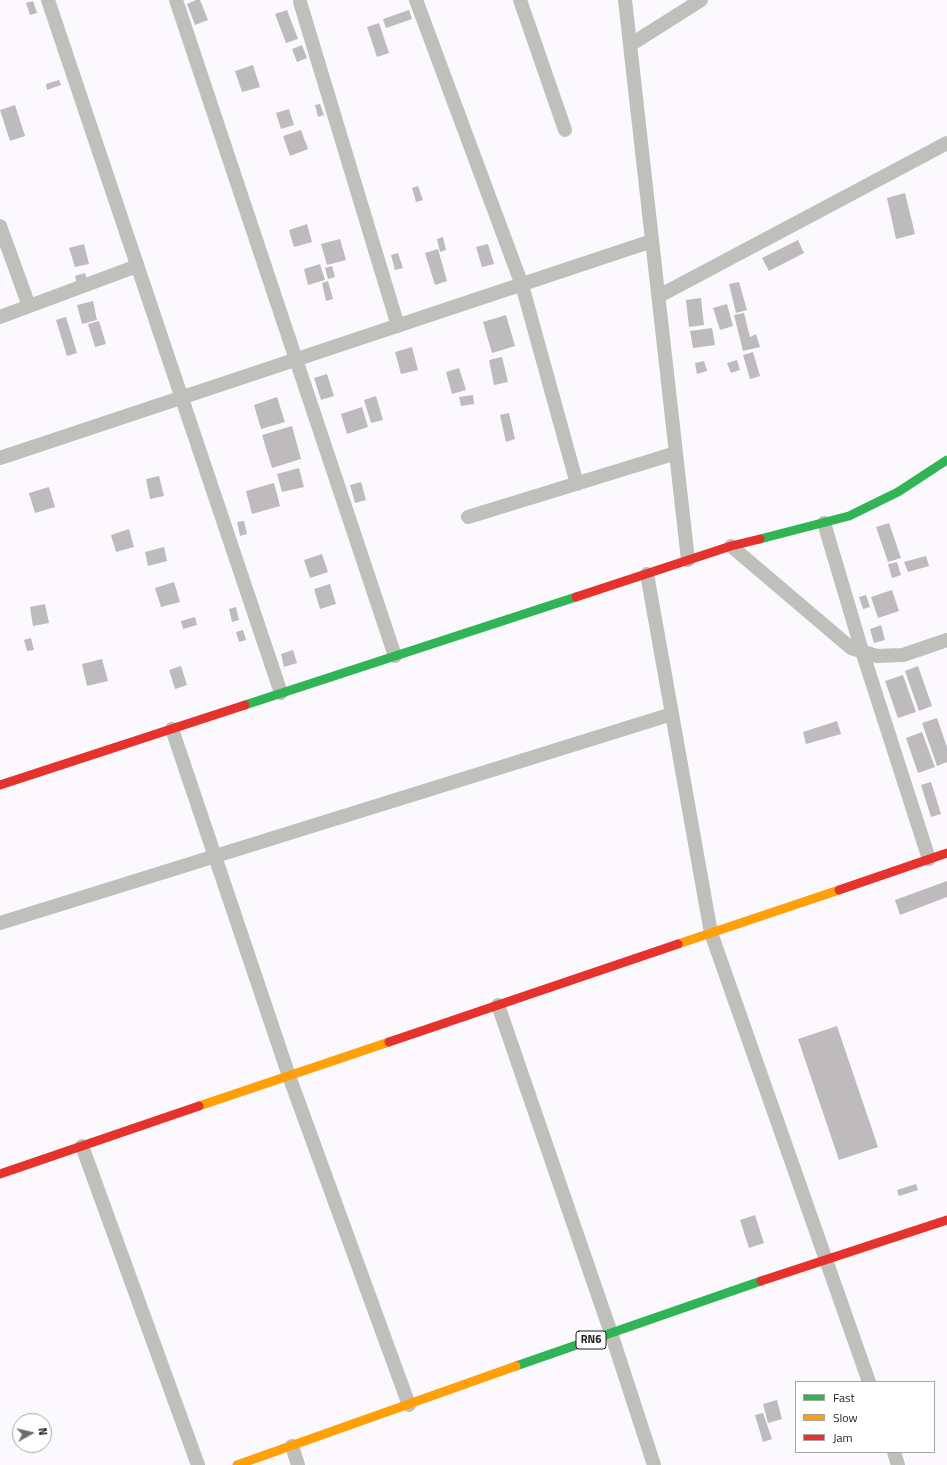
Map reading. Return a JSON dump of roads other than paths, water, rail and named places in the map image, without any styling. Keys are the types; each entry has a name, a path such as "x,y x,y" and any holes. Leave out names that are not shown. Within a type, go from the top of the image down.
{"street":[{"path":"48,0 282,693"},
{"path":"176,0 395,656"},
{"path":"416,0 522,285 577,484"},
{"path":"520,0 565,130"},
{"path":"625,0 688,560"},
{"path":"630,46 701,0"},
{"path":"300,2 398,326"},
{"path":"658,296 947,143"},
{"path":"0,226 28,306"},
{"path":"0,458 652,241"},
{"path":"0,317 137,266"},
{"path":"468,517 676,453"},
{"path":"0,785 731,546 849,516 898,492 947,460"},
{"path":"824,523 862,651 929,859"},
{"path":"731,546 851,648 877,656 903,655 947,640"},
{"path":"647,574 711,933 869,1381"},
{"path":"0,923 672,714"},
{"path":"172,729 289,1076 409,1405"},
{"path":"0,1174 947,853"},
{"path":"498,1005 611,1333 654,1465"},
{"path":"82,1146 198,1465"},
{"name":"RN6","path":"237,1465 611,1333 826,1259 947,1220"},
{"path":"292,1446 298,1465"},
{"path":"894,1453 898,1465"}]}
